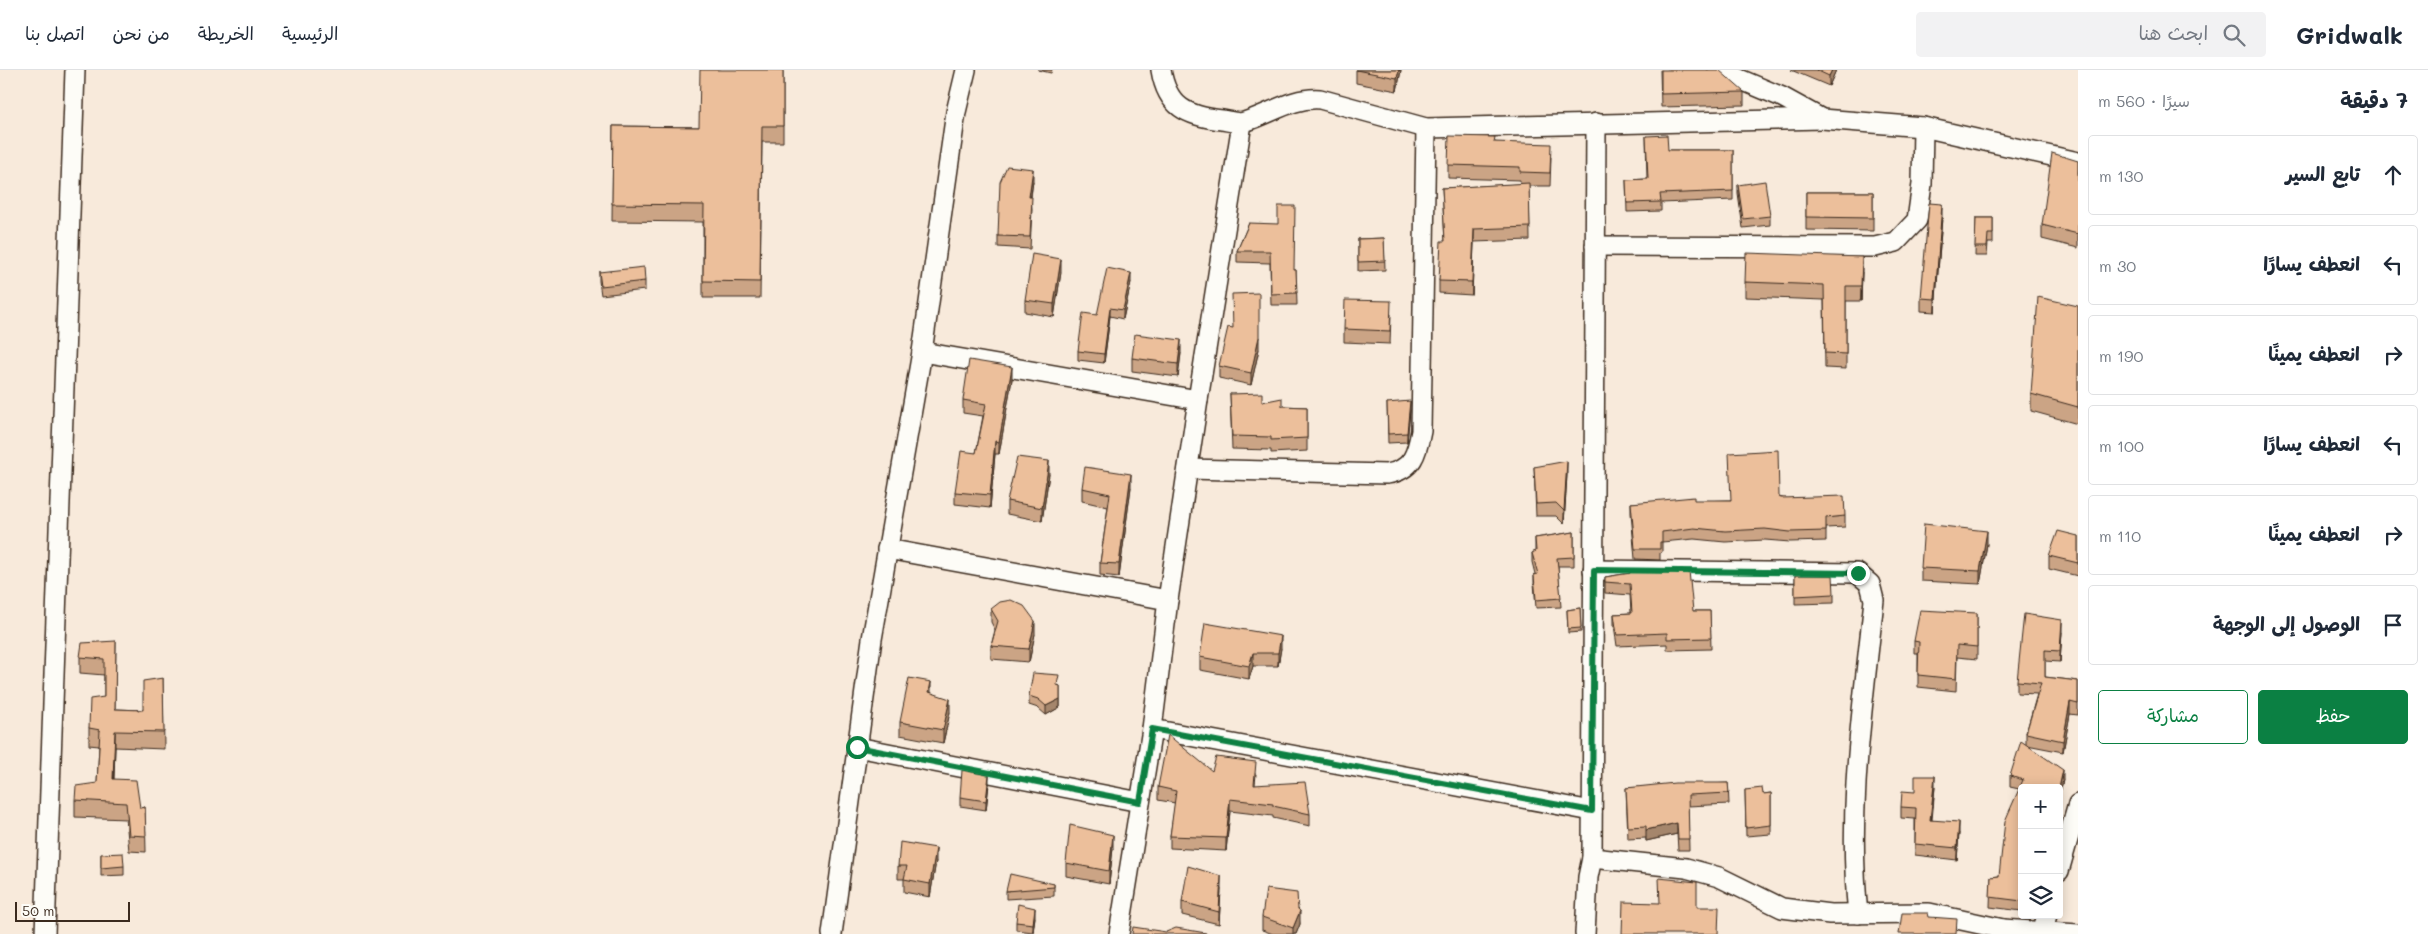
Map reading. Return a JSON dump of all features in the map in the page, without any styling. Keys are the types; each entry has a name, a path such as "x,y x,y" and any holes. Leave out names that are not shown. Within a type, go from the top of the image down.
{"street":[{"path":"45,934 75,70"},
{"path":"832,934 857,747 887,549 922,352 956,112 966,70"},
{"path":"1161,70 1163,84 1174,103 1190,114 1203,118 1242,123 1295,100 1306,98 1320,99 1426,128 1822,119 1924,128 2078,162"},
{"path":"1718,70 1782,97 1822,119"},
{"path":"1138,929 1119,930 1152,729 1168,600 1242,123"},
{"path":"1585,934 1588,877 1592,858 1596,123"},
{"path":"1188,469 1387,474 1399,472 1410,464 1418,445 1421,430 1426,128"},
{"path":"1595,246 1875,247 1896,242 1917,220 1922,184 1924,128"},
{"path":"922,352 1198,400"},
{"path":"887,549 1168,600"},
{"path":"1594,570 1858,573 1870,584 1874,600 1854,796 1853,868 1858,914"},
{"path":"1152,729 1592,811"},
{"path":"857,747 1140,802"},
{"path":"2063,857 2078,804"},
{"path":"1592,858 1686,868 1719,877 1782,908 1830,914 1929,913 2003,931 2045,924 2078,934"}],"building":[{"path":"700,70 783,70 783,126 762,126 760,282 703,281 704,205 612,204 613,126 699,127"},
{"path":"1356,70 1399,70 1397,78"},
{"path":"1661,70 1719,70 1744,92 1661,94"},
{"path":"1816,70 1832,70 1829,76"},
{"path":"1667,135 1668,150 1733,150 1733,191 1660,194 1661,202 1627,203 1626,180 1648,179 1646,136"},
{"path":"1449,136 1495,137 1494,142 1551,144 1550,173 1520,172 1520,167 1448,165"},
{"path":"2052,153 2078,161 2078,234 2042,225"},
{"path":"1007,166 1033,169 1029,197 1032,197 1030,237 998,236 1000,182"},
{"path":"1765,181 1770,216 1743,219 1738,185"},
{"path":"1529,183 1530,227 1474,229 1472,282 1439,281 1441,241 1445,241 1442,188"},
{"path":"1806,192 1873,192 1873,218 1806,217"},
{"path":"1929,203 1942,204 1935,299 1921,298"},
{"path":"1278,206 1295,206 1294,270 1296,270 1297,293 1271,294 1270,251 1237,251 1249,223 1278,224"},
{"path":"1976,218 1993,218 1993,234 1988,234 1987,247 1975,247"},
{"path":"1384,238 1385,261 1358,262 1358,239"},
{"path":"1746,253 1862,257 1861,286 1846,286 1846,354 1825,353 1824,285 1745,282"},
{"path":"1032,254 1061,259 1054,304 1025,300"},
{"path":"644,267 645,281 601,286 599,272"},
{"path":"1107,268 1131,273 1123,310 1110,308 1104,354 1078,351 1083,313 1097,315"},
{"path":"1259,293 1259,337 1251,373 1219,366 1228,327 1233,328 1232,294"},
{"path":"2038,297 2078,306 2078,407 2031,394"},
{"path":"1345,300 1391,301 1390,331 1344,329"},
{"path":"1135,334 1181,340 1178,364 1132,358"},
{"path":"969,360 1012,367 999,442 995,441 990,495 955,492 961,451 976,453 986,404 963,400"},
{"path":"1262,393 1262,402 1282,398 1282,406 1307,407 1307,438 1271,440 1271,437 1232,436 1230,394"},
{"path":"1410,401 1407,433 1388,434 1387,403"},
{"path":"1778,450 1779,497 1844,496 1845,516 1826,518 1826,531 1790,532 1765,529 1725,531 1694,528 1662,532 1660,549 1635,549 1631,503 1694,497 1694,500 1731,500 1729,453"},
{"path":"1017,457 1049,461 1042,508 1007,501"},
{"path":"1567,461 1564,511 1556,503 1536,504 1534,467"},
{"path":"1085,467 1131,474 1119,564 1100,563 1110,494 1082,488"},
{"path":"1924,524 1987,531 1980,571 1921,568"},
{"path":"2058,531 2078,536 2078,563 2049,556"},
{"path":"1574,532 1574,557 1557,558 1561,598 1536,600 1534,575 1538,574 1532,553 1536,551 1535,538"},
{"path":"1630,571 1689,571 1693,611 1710,611 1711,638 1667,639 1667,633 1617,635 1614,614 1632,613 1630,584 1605,582 1605,577 1630,573"},
{"path":"1795,575 1833,575 1834,594 1795,596"},
{"path":"1011,600 1024,606 1035,621 1029,649 991,646 998,621 991,609 1000,602"},
{"path":"1580,608 1581,628 1568,629 1567,610"},
{"path":"1920,610 1977,613 1977,647 1957,645 1956,679 1918,675 1919,642 1914,641"},
{"path":"2024,614 2062,620 2060,651 2045,650 2045,677 2078,681 2078,704 2070,702 2063,741 2026,733 2041,683 2017,681"},
{"path":"1205,623 1281,636 1278,653 1253,653 1249,666 1200,657"},
{"path":"116,641 115,709 143,710 143,681 163,678 164,732 115,731 113,779 136,780 140,808 145,807 146,836 129,835 126,803 75,800 76,786 97,783 100,730 89,728 90,699 104,697 104,659 80,657 82,643"},
{"path":"1033,673 1059,675 1057,685 1060,686 1060,699 1046,706 1038,699 1029,696"},
{"path":"909,678 931,682 929,692 950,699 943,730 900,722"},
{"path":"1168,735 1212,771 1216,757 1256,762 1254,785 1305,782 1310,814 1273,806 1273,804 1230,799 1226,838 1170,836 1176,791 1158,787"},
{"path":"2021,741 2063,770 2060,784 2021,784 2023,780 2010,776"},
{"path":"962,770 989,775 986,801 960,797"},
{"path":"1915,776 1935,776 1930,820 1959,822 1957,848 1915,844 1916,808 1901,807 1902,791 1915,792"},
{"path":"1675,783 1728,783 1729,793 1688,795 1689,839 1678,839 1677,823 1646,830 1646,826 1628,827 1626,788"},
{"path":"1762,788 1763,794 1771,793 1771,825 1746,828 1745,790"},
{"path":"2018,791 2018,900 1990,897 1991,877 1999,876 2005,821"},
{"path":"1070,825 1113,835 1109,871 1066,863"},
{"path":"900,842 936,848 930,884 904,879 907,866 898,866"},
{"path":"123,853 124,866 101,868 101,854"},
{"path":"1188,866 1221,876 1219,912 1182,902"},
{"path":"1010,874 1054,884 1054,887 1006,891"},
{"path":"1659,878 1697,882 1697,907 1719,907 1718,934 1622,934 1623,902 1660,903"},
{"path":"1266,889 1297,893 1298,909 1300,911 1293,928 1262,917"},
{"path":"1018,904 1035,908 1033,924 1016,922"},
{"path":"1902,913 1928,913 1929,917 1957,919 1956,934 1899,934"},
{"path":"1133,927 1166,932 1176,928 1206,934 1132,934"}],"route":[{"path":"857,747 1140,802 1152,729 1592,811 1594,570 1858,573"}]}
